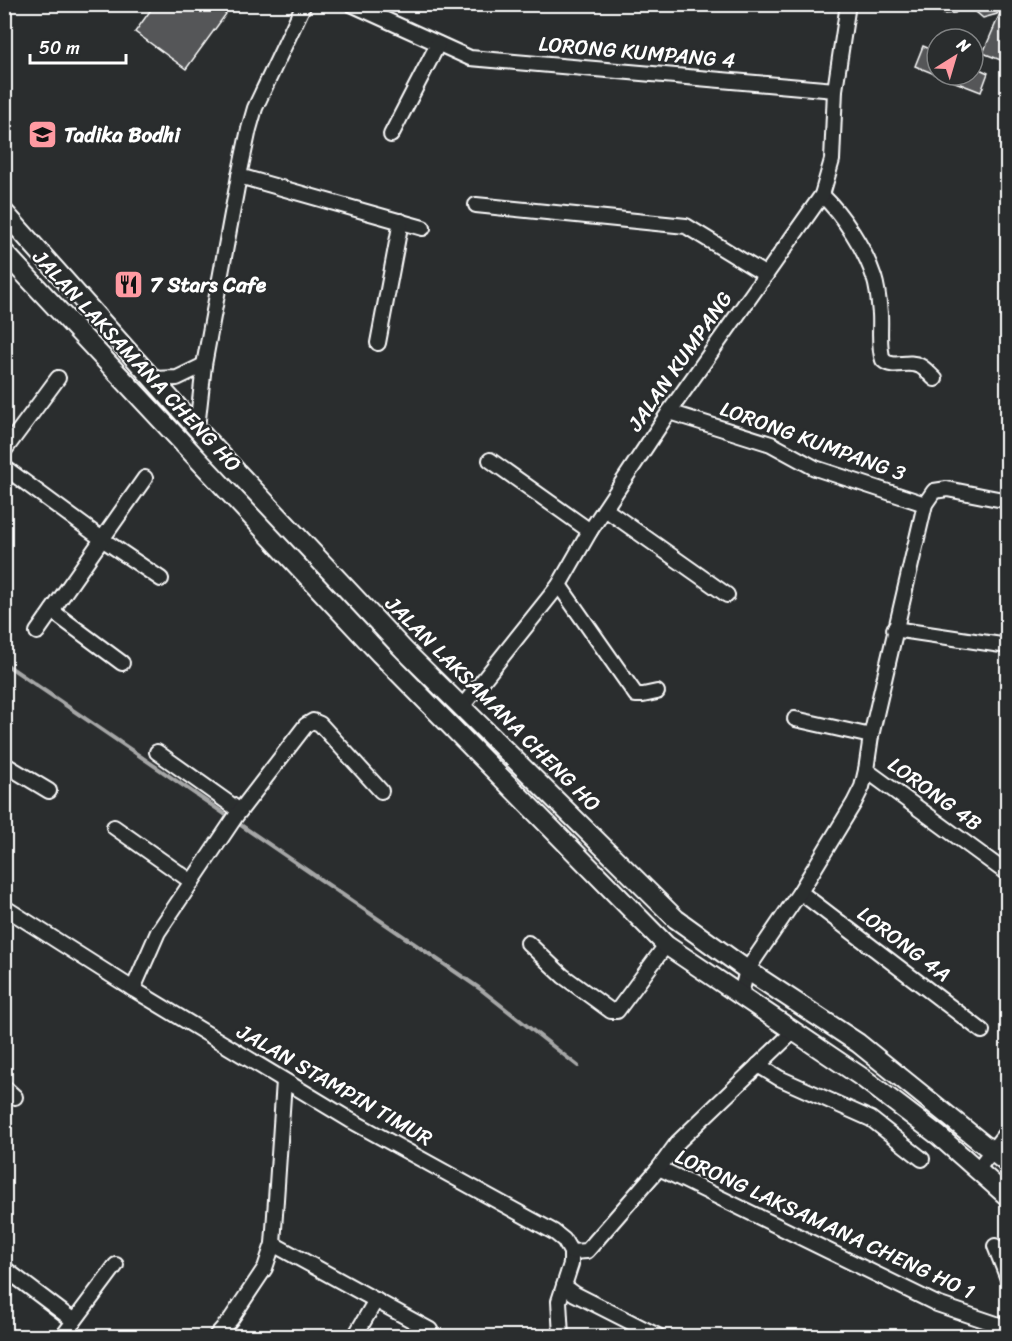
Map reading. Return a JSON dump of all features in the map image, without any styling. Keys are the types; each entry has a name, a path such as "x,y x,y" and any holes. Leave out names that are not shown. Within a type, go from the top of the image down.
{"main road":[{"name":"JALAN LAKSAMANA CHENG HO","path":"4,212 197,428 404,650 676,920 858,1043 1008,1164"},
{"name":"JALAN LAKSAMANA CHENG HO","path":"4,252 380,654 666,945 863,1078 939,1137 1008,1197"}],"street":[{"path":"197,428 204,365 249,129 255,108 304,4"},
{"name":"LORONG KUMPANG 4","path":"351,4 470,58 481,60 836,90"},
{"name":"JALAN KUMPANG","path":"461,708 559,585 590,531 669,412 822,195 832,160 836,90 848,4"},
{"path":"391,135 438,44"},
{"path":"240,176 423,228"},
{"path":"822,195 838,211 868,263 874,278 883,360 892,365 917,364 934,379"},
{"path":"476,205 686,226 766,275"},
{"path":"378,343 401,221"},
{"path":"154,379 177,378 204,365"},
{"path":"4,451 58,378"},
{"name":"LORONG KUMPANG 3","path":"669,412 771,444 815,468 924,504 934,491 947,489 1008,501"},
{"path":"490,460 590,531"},
{"path":"4,467 161,579"},
{"path":"37,632 145,478"},
{"path":"741,994 747,970 800,892 862,787 894,629 924,504"},
{"path":"605,509 727,595"},
{"path":"559,585 636,695 657,692"},
{"path":"52,611 122,663"},
{"path":"894,629 1008,646"},
{"path":"795,719 871,736"},
{"path":"133,989 158,932 238,813 306,724 313,721 320,724 381,791"},
{"path":"158,752 238,813"},
{"path":"4,764 49,791"},
{"name":"LORONG 4B","path":"866,770 1008,874"},
{"path":"114,827 192,882"},
{"name":"LORONG 4A","path":"800,892 982,1030"},
{"name":"JALAN STAMPIN TIMUR","path":"8,913 350,1120 543,1225 564,1240 571,1252"},
{"path":"528,943 563,976 611,1011 617,1011 666,945"},
{"path":"561,1336 559,1301 571,1264 571,1252 586,1251 659,1168 678,1142 794,1031"},
{"path":"758,1065 779,1078 871,1119 922,1158"},
{"path":"216,1336 265,1268 273,1244 285,1081"},
{"path":"4,1087 15,1097"},
{"path":"977,1170 1008,1130"},
{"name":"LORONG LAKSAMANA CHENG HO 1","path":"659,1168 936,1304 1008,1328"},
{"path":"273,1244 430,1330 433,1336"},
{"path":"995,1246 1008,1279"},
{"path":"63,1336 116,1265"},
{"path":"4,1268 74,1321"},
{"path":"564,1286 575,1294 658,1336"},
{"path":"355,1336 376,1300"}],"building":[{"path":"155,4 213,4 226,14 186,69 135,32"},
{"path":"927,4 966,4 955,13 944,14 935,11"},
{"path":"974,4 1001,4 1001,6 997,14 983,18 976,12"},
{"path":"1004,4 1008,4 1008,63 985,54 985,48"},
{"path":"923,46 925,47 925,70 915,66"},
{"path":"968,87 983,87 981,92"}],"waterway":[{"path":"4,663 479,988 578,1066"}],"place":[{"name":"Tadika Bodhi","path":"43,135"},
{"name":"7 Stars Cafe","path":"129,285"}]}
